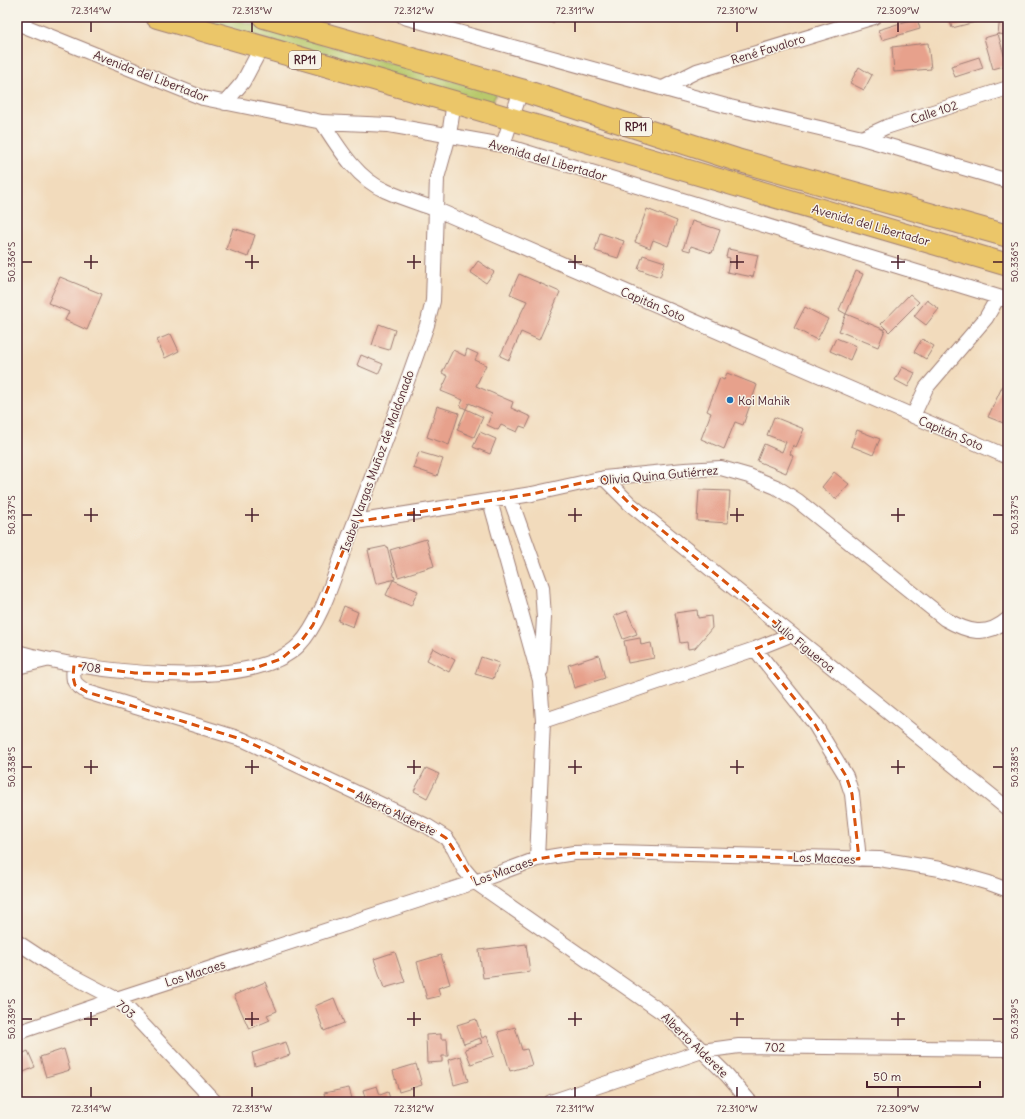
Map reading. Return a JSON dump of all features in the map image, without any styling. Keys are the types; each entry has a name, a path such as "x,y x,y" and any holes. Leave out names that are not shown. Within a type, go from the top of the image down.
{"main road":[{"name":"Avenida del Libertador","path":"157,17 1008,264"},
{"name":"RP11","path":"264,17 521,90 737,160 1008,236"}],"street":[{"path":"404,17 730,106 862,138 1008,181"},
{"name":"René Favaloro","path":"663,88 697,71 874,17"},
{"name":"Avenida del Libertador","path":"17,23 203,98 322,122 389,125 503,145 1003,299"},
{"path":"225,103 243,82 261,48"},
{"name":"Calle 102","path":"862,138 886,127 1008,88"},
{"path":"503,145 521,90"},
{"name":"Isabel Vargas Muñoz de Maldonado","path":"135,673 228,673 252,669 281,659 299,644 313,625 355,522 427,325 433,301 437,178 449,135 454,102"},
{"name":"Capitán Soto","path":"322,122 343,155 360,173 384,191 435,209 1008,457"},
{"path":"913,416 926,388 1003,299"},
{"name":"Olivia Quina Gutiérrez","path":"355,522 510,498 604,478 721,468 749,476 776,487 798,500 945,619 963,629 978,632 989,629 1008,619"},
{"name":"Julio Figueroa","path":"604,478 630,504 1008,810"},
{"path":"510,498 542,587 544,618 540,680 544,721 537,859"},
{"path":"490,501 540,680"},
{"path":"544,721 755,649 790,635"},
{"path":"755,649 814,723 846,776 852,794 859,859"},
{"name":"708","path":"17,652 74,665 135,673"},
{"path":"17,667 48,660"},
{"name":"Alberto Alderete","path":"74,665 73,677 75,685 87,692 244,740 427,826 446,838 454,849 464,869 475,882 666,1015 727,1075 750,1102"},
{"name":"Los Macaes","path":"17,1033 116,999 475,882 537,859 574,853 613,852 879,860 940,869 1008,890"},
{"name":"703","path":"17,942 55,967 116,999 129,1010 215,1102"},
{"name":"702","path":"551,1102 702,1051 739,1046 1008,1049"}],"highlighted area":[{"path":"604,478 630,504 790,635 755,649 814,723 846,776 852,794 859,859 574,853 537,859 475,882 446,838 427,826 244,740 87,692 75,685 73,677 74,665 135,673 197,674 252,669 281,659 299,644 313,625 355,522 532,494"}],"green space":[{"path":"190,17 227,17 496,93 492,106"}],"building":[{"path":"538,17 554,17 553,23 538,19"},
{"path":"949,17 991,17 991,18 952,28"},
{"path":"1000,17 1008,17 1008,35 998,34"},
{"path":"917,18 920,29 882,40 878,30"},
{"path":"998,34 1007,65 993,69 984,38"},
{"path":"928,43 931,69 894,72 892,47"},
{"path":"979,57 983,68 955,77 951,66"},
{"path":"859,67 872,75 864,90 850,83"},
{"path":"647,209 677,221 668,246 653,240 650,248 635,242"},
{"path":"692,221 720,230 712,253 691,246 690,251 683,249"},
{"path":"233,228 255,235 248,257 226,249"},
{"path":"600,233 624,241 618,258 595,251"},
{"path":"728,249 758,255 753,277 727,272 730,258 726,257"},
{"path":"643,255 665,262 660,277 638,269"},
{"path":"478,261 494,272 486,283 470,272"},
{"path":"856,271 863,274 846,314 839,310"},
{"path":"519,274 560,292 539,340 521,332 509,360 500,356 527,301 510,294"},
{"path":"60,277 102,294 87,330 65,320 69,312 48,303"},
{"path":"910,294 919,302 889,332 881,324"},
{"path":"927,300 939,309 926,325 914,316"},
{"path":"805,307 828,319 817,340 794,328"},
{"path":"846,314 885,330 878,347 839,331"},
{"path":"379,324 395,330 389,350 372,345"},
{"path":"171,334 179,351 165,358 157,340"},
{"path":"836,338 856,346 850,360 830,351"},
{"path":"922,339 934,346 926,359 914,352"},
{"path":"467,349 478,354 475,360 486,365 476,386 513,402 511,408 531,417 526,428 520,426 517,432 501,425 498,430 487,425 492,413 469,403 466,409 460,406 463,400 441,391 448,376 442,373 453,350 465,356"},
{"path":"361,355 383,364 378,374 357,365"},
{"path":"902,367 915,373 908,387 895,380"},
{"path":"727,373 757,385 743,425 735,422 724,449 701,439 711,413 707,411 720,378 724,380"},
{"path":"1003,385 1008,387 1008,419 1006,424 988,417"},
{"path":"437,406 459,413 449,445 427,437"},
{"path":"466,409 483,417 474,437 457,430"},
{"path":"774,417 804,429 796,447 793,445 790,454 793,456 786,473 757,461 764,444 782,452 786,442 767,435"},
{"path":"857,430 880,439 873,455 851,446"},
{"path":"480,432 496,439 490,454 473,447"},
{"path":"419,452 443,459 437,476 413,468"},
{"path":"834,472 849,484 836,499 822,487"},
{"path":"699,490 730,491 728,523 697,521"},
{"path":"426,539 434,566 398,577 390,550"},
{"path":"387,546 395,579 376,584 368,550"},
{"path":"393,580 418,591 411,606 386,595"},
{"path":"344,606 358,612 353,627 338,621"},
{"path":"697,610 698,618 711,616 712,628 695,648 688,649 687,642 680,643 675,613"},
{"path":"627,611 637,634 623,639 614,616"},
{"path":"640,638 641,645 651,643 654,658 628,663 624,641"},
{"path":"433,648 455,660 449,672 427,660"},
{"path":"599,655 605,678 574,688 568,665"},
{"path":"481,657 499,663 493,679 475,674"},
{"path":"426,768 439,774 427,798 414,791"},
{"path":"526,944 530,972 483,978 479,950"},
{"path":"395,952 405,982 384,988 374,959"},
{"path":"441,955 450,984 438,988 440,996 427,999 417,962"},
{"path":"265,982 277,1011 267,1015 270,1020 249,1029 234,995"},
{"path":"334,998 344,1023 324,1031 315,1006"},
{"path":"476,1019 482,1038 487,1036 494,1056 471,1064 465,1049 482,1043 480,1038 464,1044 457,1025"},
{"path":"515,1027 522,1050 527,1049 532,1065 510,1071 498,1032"},
{"path":"441,1034 441,1039 447,1039 448,1056 442,1056 442,1062 427,1063 426,1035"},
{"path":"286,1042 290,1055 255,1066 252,1053"},
{"path":"64,1049 70,1070 46,1077 40,1057"},
{"path":"28,1051 35,1067 17,1075 17,1056"},
{"path":"461,1056 468,1081 454,1085 448,1060"},
{"path":"416,1064 422,1085 399,1092 393,1071"},
{"path":"377,1086 380,1095 388,1092 391,1102 366,1102 363,1090"},
{"path":"349,1088 353,1102 326,1102 324,1093"}],"place":[{"name":"Koi Mahik","path":"730,400"}]}
